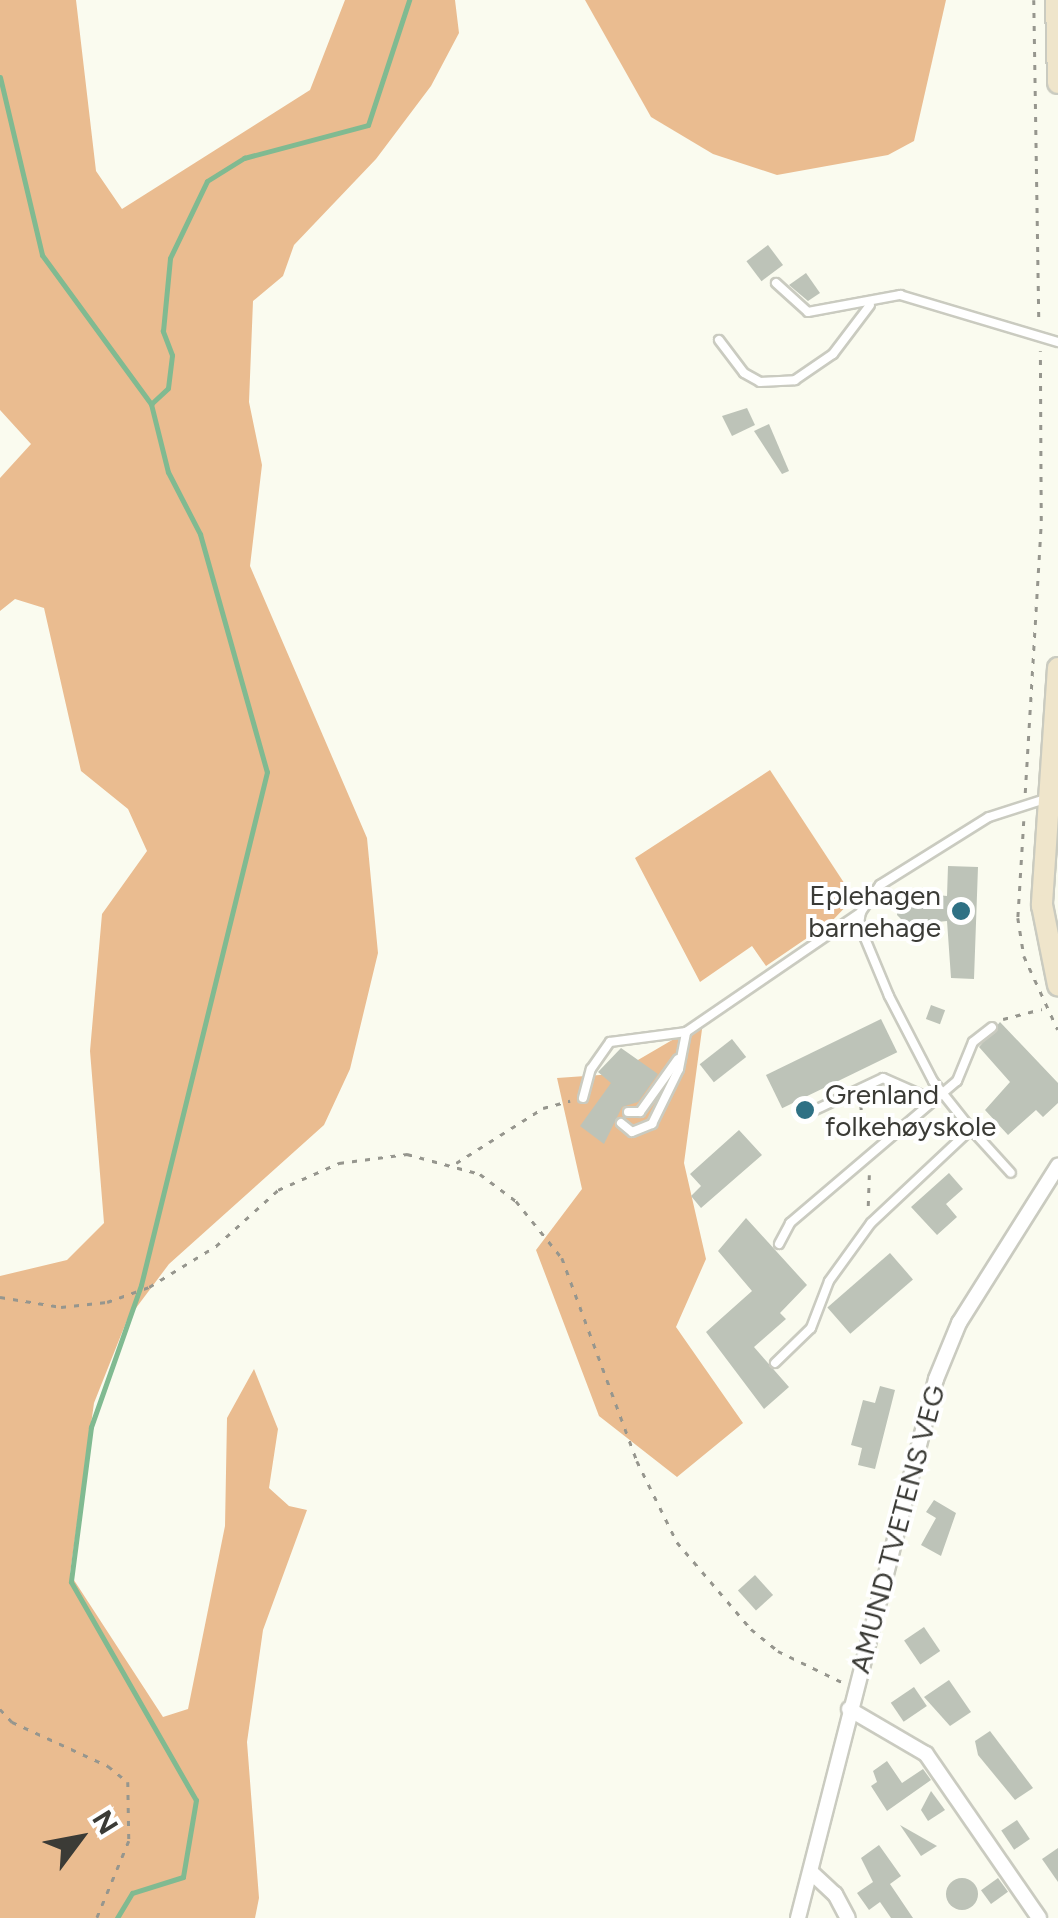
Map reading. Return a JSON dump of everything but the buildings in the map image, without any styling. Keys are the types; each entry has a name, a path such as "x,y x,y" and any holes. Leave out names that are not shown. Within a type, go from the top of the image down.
{"main road":[{"path":"1056,0 1058,83"},
{"path":"1058,668 1042,906 1058,985"}],"street":[{"name":"AMUND TVETENS VEG","path":"798,1918 936,1379 959,1323 1058,1166"},
{"path":"849,1710 926,1754 1039,1918"},
{"path":"811,1872 835,1894 848,1918"}],"lane":[{"path":"776,283 796,308 808,312 883,298 917,298 1058,342"},
{"path":"719,340 744,372 760,382 795,380 822,365 854,320 883,298"},
{"path":"583,1098 591,1069 610,1042 686,1032 862,912 880,886 1025,802 1049,798"},
{"path":"862,912 875,968 941,1092 1011,1173"},
{"path":"780,1244 790,1223 965,1070 973,1042 992,1027"},
{"path":"620,1124 632,1132 652,1124 686,1032"},
{"path":"628,1112 640,1112 680,1056"},
{"path":"815,1110 883,1078 932,1098"},
{"path":"775,1364 811,1328 829,1281 872,1223 971,1129"}],"path":[{"path":"1034,0 1041,521 1018,918 1044,1008 1058,1030"},
{"path":"992,1027 1008,1016 1044,1008"},
{"path":"860,1086 861,1163"},
{"path":"454,1164 542,1108 583,1098"},
{"path":"872,1223 868,1189 877,1149"},
{"path":"0,1297 61,1307 107,1302 177,1274 303,1176 372,1155 454,1164 516,1202 562,1258 637,1461 677,1542 778,1651 855,1687"},
{"path":"0,1709 12,1722 108,1766 128,1782 128,1841 97,1918"}],"shaded area":[{"path":"0,0 76,0 96,171 122,209 310,90 345,0 455,0 459,33 431,86 376,159 294,245 283,276 253,301 249,402 262,465 250,566 367,838 378,953 350,1069 324,1125 169,1264 127,1320 94,1403 70,1574 163,1717 188,1709 225,1526 227,1418 254,1369 278,1429 269,1488 289,1506 307,1510 263,1630 247,1742 259,1898 255,1918 0,1918 0,1276 67,1260 104,1223 90,1051 102,914 147,851 128,809 81,771 44,608 15,599 0,611 0,478 31,444 0,410"},
{"path":"585,0 946,0 914,141 888,155 777,175 713,154 651,117"},
{"path":"770,770 854,898 832,921 766,966 752,946 700,982 635,858"},
{"path":"703,1022 684,1163 706,1259 676,1327 743,1423 677,1477 599,1416 536,1250 582,1189 557,1078 614,1074"}],"waterway":[{"path":"151,404 168,388 172,355 163,331 170,258 207,181 244,158 368,125 409,0"},
{"path":"0,77 42,255 151,404 168,472 200,534 267,772 141,1285 91,1427 71,1582 196,1800 183,1877 132,1893 117,1918"}],"place":[{"name":"Eplehagen barnehage","path":"961,911"},
{"name":"Grenland folkehøyskole","path":"805,1110"}]}
